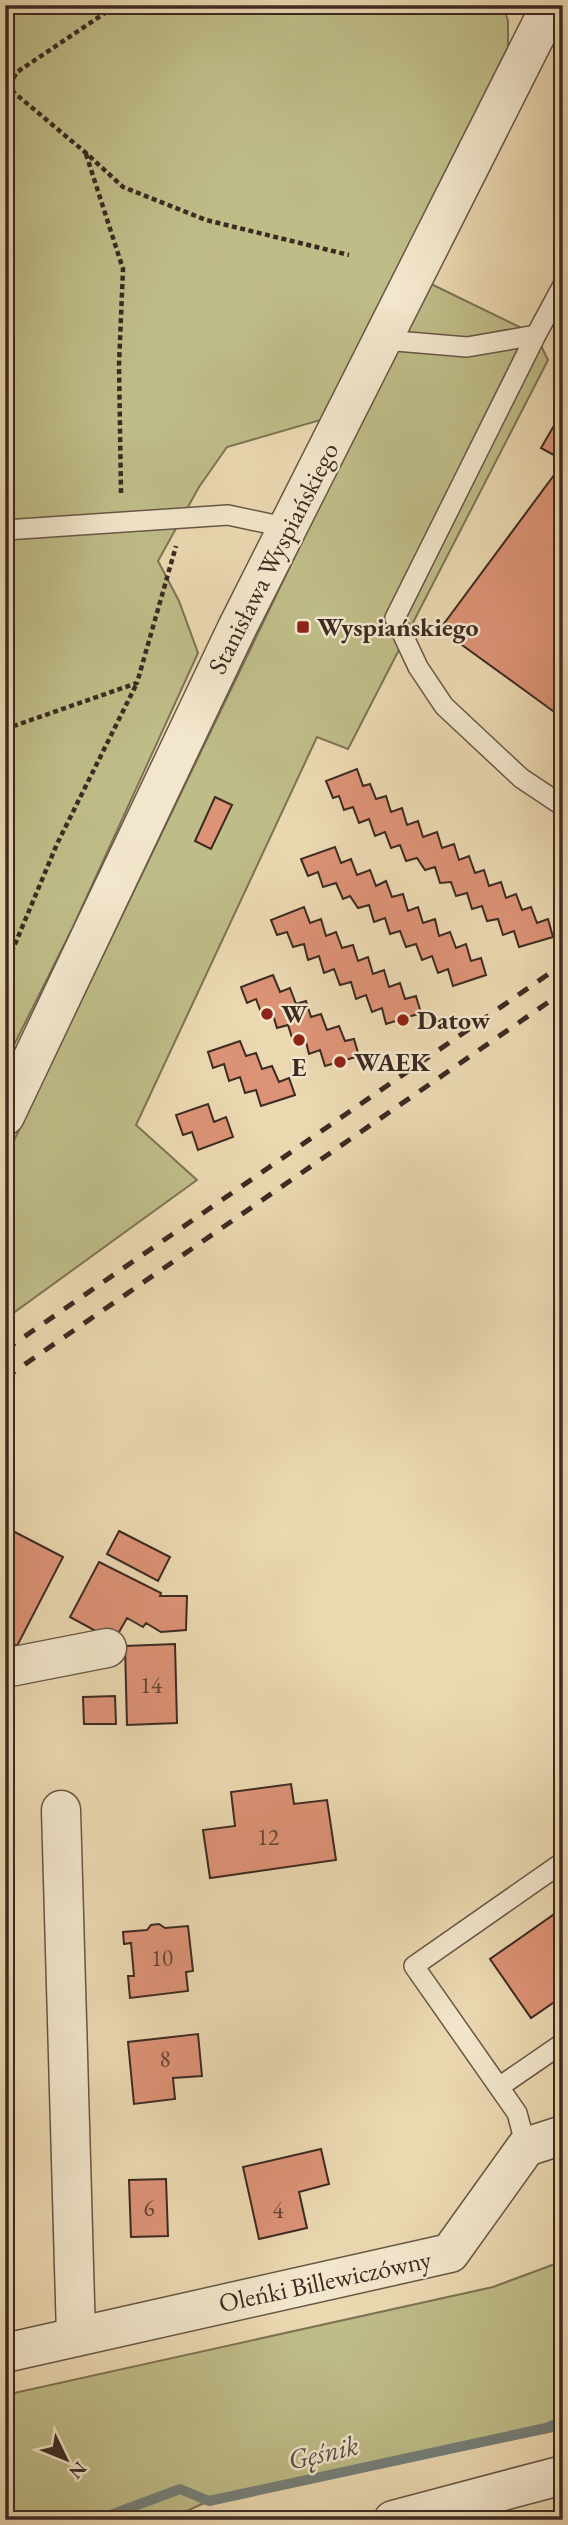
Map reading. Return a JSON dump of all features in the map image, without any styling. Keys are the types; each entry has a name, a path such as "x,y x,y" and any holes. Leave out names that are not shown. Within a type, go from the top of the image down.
{"street":[{"name":"Stanisława Wyspiańskiego","path":"5,1116 97,926 176,753 551,5"},
{"path":"5,1668 107,1648"},
{"path":"61,1810 76,2336"},
{"path":"526,2147 563,2135"},
{"name":"Oleńki Billewiczówny","path":"5,2353 450,2253 526,2147"},
{"path":"393,2520 563,2476"}],"lane":[{"path":"563,285 395,618 418,667 444,706 521,778 563,806"},
{"path":"384,340 467,347 536,335"},
{"path":"5,530 228,515 289,528"},
{"path":"526,2147 517,2113 414,1966 563,1862"},
{"path":"499,2087 563,2043"}],"path":[{"path":"5,93 17,72 117,5"},
{"path":"7,86 123,187 206,220 349,255"},
{"path":"86,153 123,269 119,365 122,522"},
{"path":"5,968 57,844 138,683 184,518"},
{"path":"5,729 138,683"}],"shaded area":[{"path":"5,5 503,5 508,21 508,50 324,419 227,447 199,487 158,561 179,601 198,653 73,927 5,1063"},
{"path":"427,282 536,335 548,360 348,749 317,737 136,1125 197,1180 5,1319 5,1159"},
{"path":"563,2261 563,2429 202,2504 167,2520 5,2520 5,2395 493,2287"}],"building":[{"path":"563,410 563,460 541,448"},
{"path":"563,463 563,704 553,711 440,629"},
{"path":"357,769 363,786 370,784 376,799 386,796 391,812 402,808 407,825 418,821 423,837 437,832 442,848 454,844 459,860 469,856 475,873 484,870 489,886 501,882 506,898 516,894 522,910 531,907 537,923 548,919 553,937 519,947 514,931 503,935 498,919 487,921 482,906 472,909 467,893 456,896 451,882 440,883 435,867 425,870 417,858 406,861 400,845 391,848 385,832 375,836 369,819 359,823 353,807 344,810 339,796 333,798 326,781"},
{"path":"215,797 232,805 211,849 195,841"},
{"path":"335,847 341,863 351,859 357,875 370,870 376,886 386,881 392,897 403,894 408,911 418,907 423,923 435,919 439,936 450,932 456,948 466,944 471,961 481,958 486,975 453,986 448,969 438,973 432,956 422,960 416,944 406,947 400,931 390,934 385,918 374,922 369,905 358,908 350,896 343,899 336,883 323,887 318,872 308,876 301,859"},
{"path":"304,907 310,923 321,919 326,936 336,932 342,948 353,945 358,961 368,957 373,974 384,970 389,987 400,983 405,999 416,996 421,1013 386,1024 382,1008 372,1012 366,995 356,999 351,982 340,985 334,969 324,973 319,956 308,960 304,944 293,947 287,932 277,935 271,920"},
{"path":"273,975 280,992 290,988 296,1004 306,1001 311,1017 321,1014 327,1030 339,1026 345,1041 354,1039 359,1056 325,1066 320,1050 309,1054 305,1038 293,1041 288,1025 277,1028 272,1012 262,1015 256,999 247,1003 241,987"},
{"path":"240,1041 246,1056 256,1053 262,1069 272,1066 279,1082 289,1078 295,1095 261,1106 256,1090 245,1093 240,1077 229,1081 224,1064 213,1068 208,1052"},
{"path":"208,1104 214,1122 226,1117 233,1137 198,1150 192,1132 183,1135 176,1115"},
{"path":"9,1529 63,1557 17,1646 9,1642 5,1648 5,1537"},
{"path":"119,1531 170,1557 158,1581 107,1554"},
{"path":"99,1562 161,1593 160,1596 187,1596 186,1630 161,1632 146,1623 143,1627 127,1618 114,1641 70,1617"},
{"path":"175,1644 177,1723 127,1725 125,1646"},
{"path":"115,1696 116,1724 84,1724 83,1697"},
{"path":"291,1784 294,1804 327,1800 336,1860 210,1878 203,1830 235,1826 231,1792"},
{"path":"563,1908 563,1996 531,2018 490,1959"},
{"path":"159,1924 165,1928 188,1926 193,1971 186,1972 188,1991 130,1998 128,1976 134,1976 131,1943 124,1944 123,1932 147,1930 151,1925"},
{"path":"198,2034 202,2076 173,2078 175,2099 134,2104 128,2042"},
{"path":"321,2149 329,2184 299,2192 307,2228 259,2239 243,2167"},
{"path":"166,2179 168,2236 131,2237 129,2180"}],"waterway":[{"name":"Gęśnik","path":"97,2520 180,2489 209,2501 546,2428 563,2421"}],"railway":[{"path":"5,1350 563,964"},
{"path":"5,1378 563,992"}],"place":[{"name":"Wyspiańskiego","path":"303,627"},
{"name":"W","path":"267,1014"},
{"name":"Datow","path":"403,1020"},
{"name":"E","path":"299,1040"},
{"name":"WAEK","path":"340,1062"}]}
